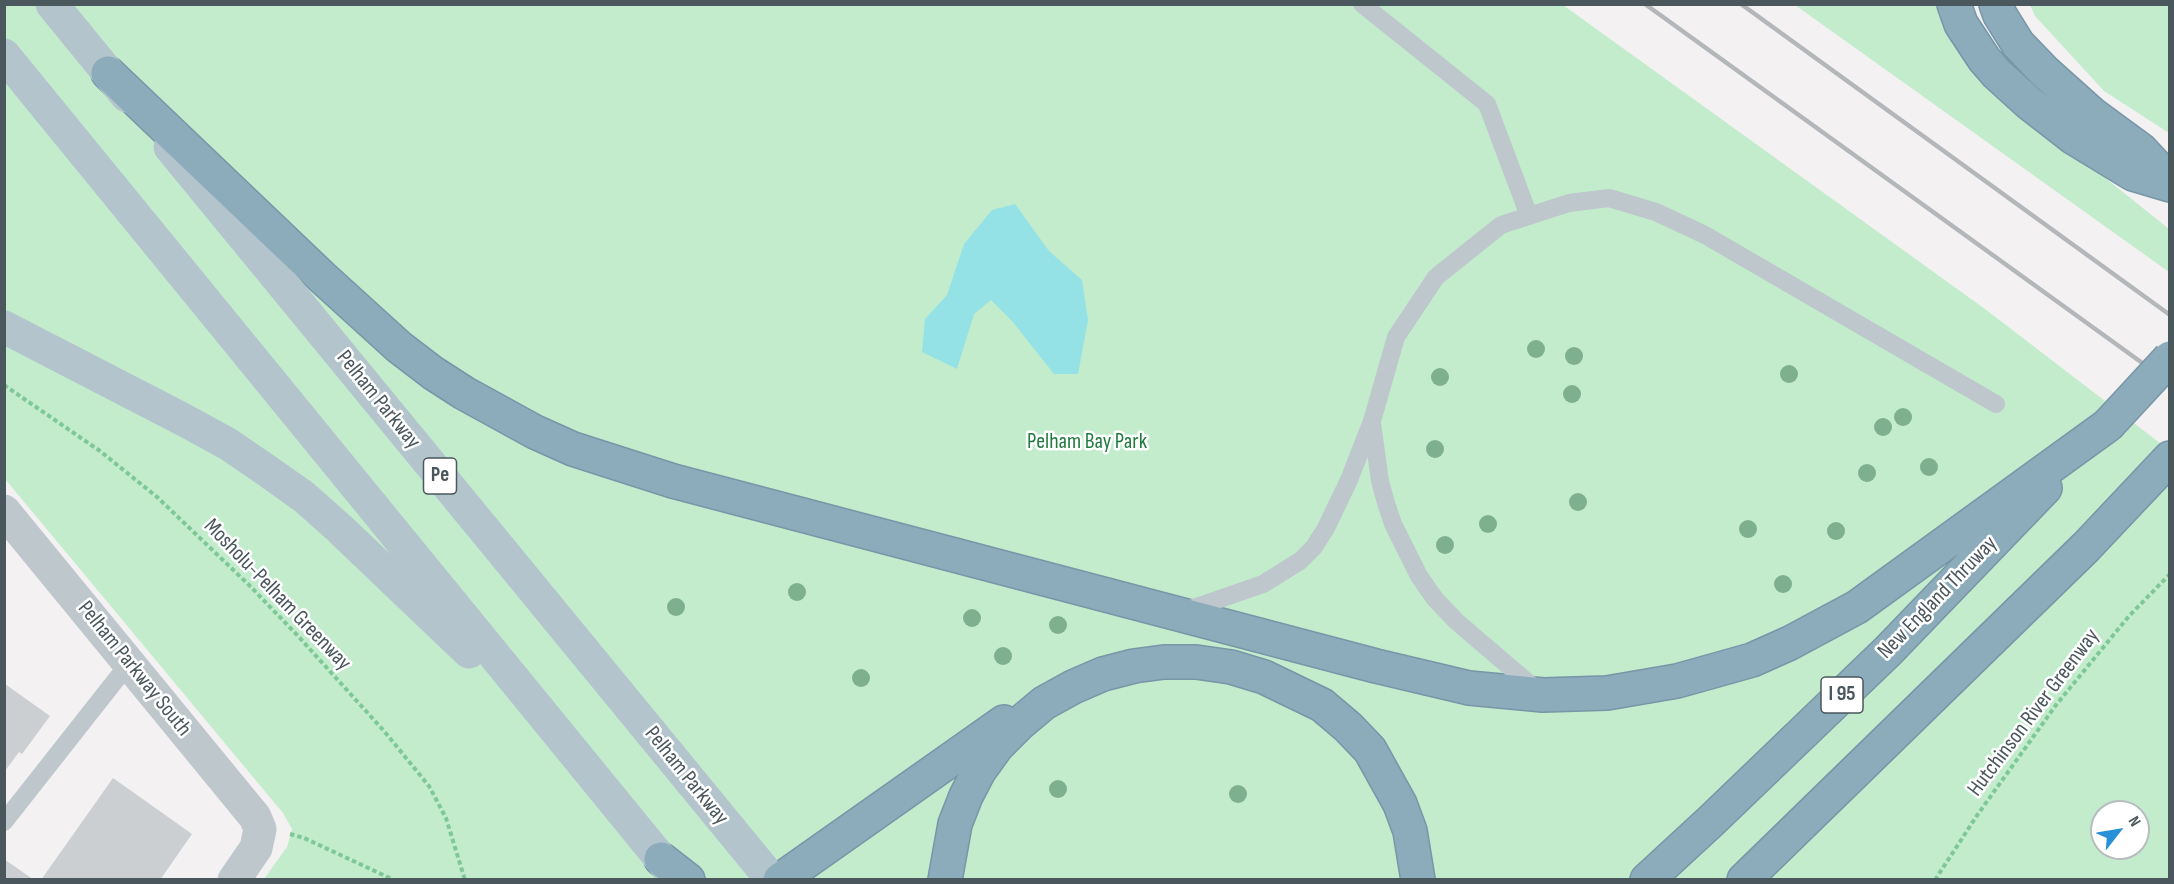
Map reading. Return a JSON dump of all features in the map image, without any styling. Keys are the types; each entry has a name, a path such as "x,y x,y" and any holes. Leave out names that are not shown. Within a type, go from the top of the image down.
{"highway":[{"path":"1954,4 1962,24 1984,59 2029,103 2074,138 2133,174 2169,183"},
{"path":"1996,4 2018,44 2045,72 2092,114 2141,150 2169,183"},
{"path":"108,73 323,278 399,347 464,393 526,427 573,448 673,481 1469,687 1543,695 1607,693 1677,681 1752,660 1790,643 1857,606 2020,499 2108,425 2169,358"},
{"path":"1744,879 2086,547 2169,458"},
{"name":"New England Thruway","path":"1647,879 1727,806 1888,651 2020,499"},
{"path":"780,879 1012,717 1040,701 1103,674 1134,666 1164,662 1231,667 1264,676 1322,705 1348,727 1370,750 1400,804 1410,831 1418,879"},
{"path":"945,879 955,824 979,771 1018,724 1044,703 1073,687"},
{"path":"669,869 688,879"}],"main road":[{"name":"Pelham Parkway","path":"52,4 772,879"},
{"path":"4,55 669,869"},
{"path":"4,327 228,444 304,497 375,561 580,759"}],"street":[{"name":"Pelham Parkway South","path":"5,514 130,662 255,817 260,829 256,848 234,879"}],"lane":[{"path":"1362,4 1487,104 1529,216"},
{"path":"1177,613 1263,584 1300,561 1314,547 1339,504 1372,421 1396,337 1436,277 1501,225 1569,203 1609,198 1656,212 1705,235 1996,404"},
{"path":"1372,421 1380,481 1386,503 1401,542 1419,576 1435,599 1456,621 1543,695"},
{"path":"4,822 130,662"}],"path":[{"name":"Mosholu-Pelham Greenway","path":"4,385 100,451 157,497 249,585 298,636 429,786 446,818 465,879"},
{"name":"Hutchinson River Greenway","path":"1935,879 1978,814 2056,705 2129,616 2169,574"},
{"path":"295,835 394,879"}],"green space":[{"name":"Pelham Bay Park","path":"4,5 1563,5 1985,309 2169,450 2169,879 264,879 287,847 292,829 283,813 5,479"},
{"path":"1795,5 1936,5 1968,68 2169,229 2169,272"},
{"path":"2030,5 2169,5 2169,133 2104,91 2035,16"}],"water":[{"path":"1015,204 1049,251 1082,280 1088,320 1078,374 1054,374 1012,321 991,300 974,314 957,369 922,352 925,319 947,295 964,244 992,210"}],"building":[{"path":"5,684 50,716 22,754 19,752 5,771"},
{"path":"113,778 192,834 160,880 41,880"},
{"path":"4,859 34,880 4,880"}],"railway":[{"path":"1645,4 2170,383"},
{"path":"1741,4 2170,315"}]}
